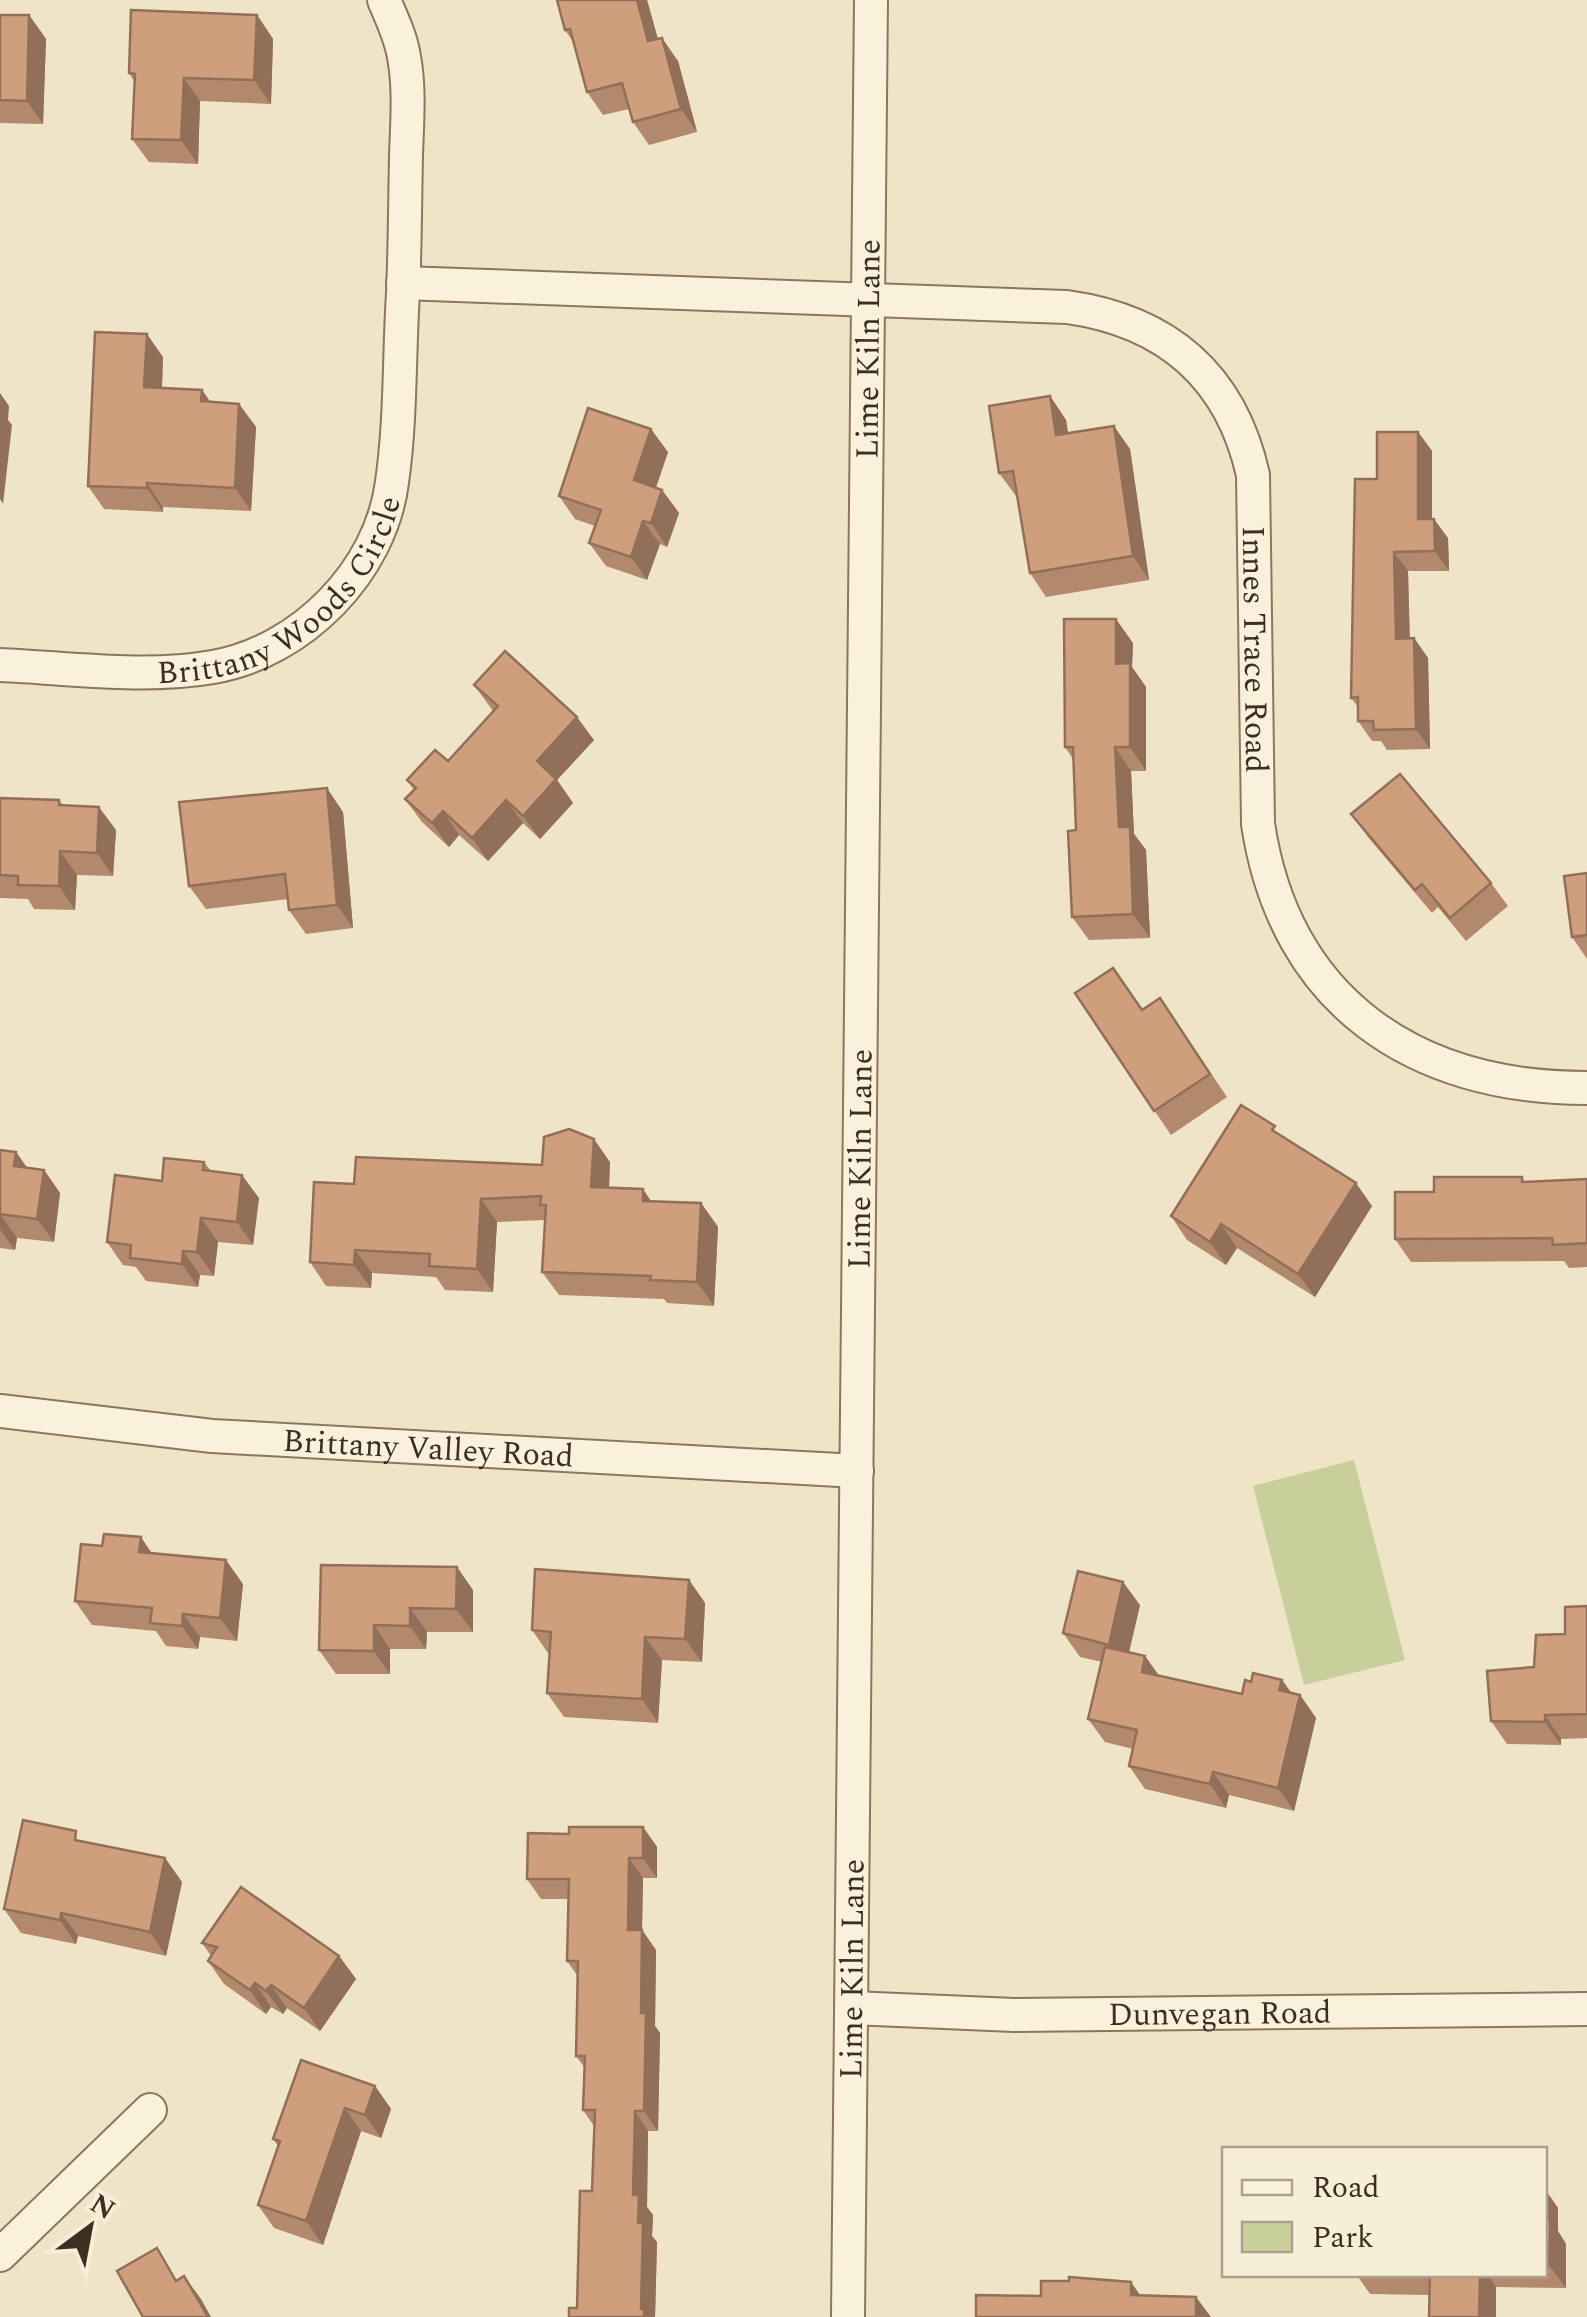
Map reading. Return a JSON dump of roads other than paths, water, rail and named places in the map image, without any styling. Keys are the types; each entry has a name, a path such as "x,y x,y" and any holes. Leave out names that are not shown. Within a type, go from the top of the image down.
{"street":[{"name":"Brittany Woods Circle","path":"0,665 139,672 213,667 241,659 289,636 335,599 377,536 392,483 408,86 400,37 384,0"},
{"name":"Lime Kiln Lane","path":"848,2317 871,0"},
{"path":"403,283 868,301"},
{"name":"Innes Trace Road","path":"868,301 1094,310 1147,328 1182,352 1210,380 1238,425 1253,475 1258,824 1263,856 1287,926 1322,980 1362,1019 1426,1058 1456,1070 1526,1084 1587,1088"},
{"name":"Brittany Valley Road","path":"0,1411 212,1436 858,1470"},
{"name":"Dunvegan Road","path":"852,2008 1014,2015 1587,2009"},
{"path":"0,2255 150,2110"}]}
